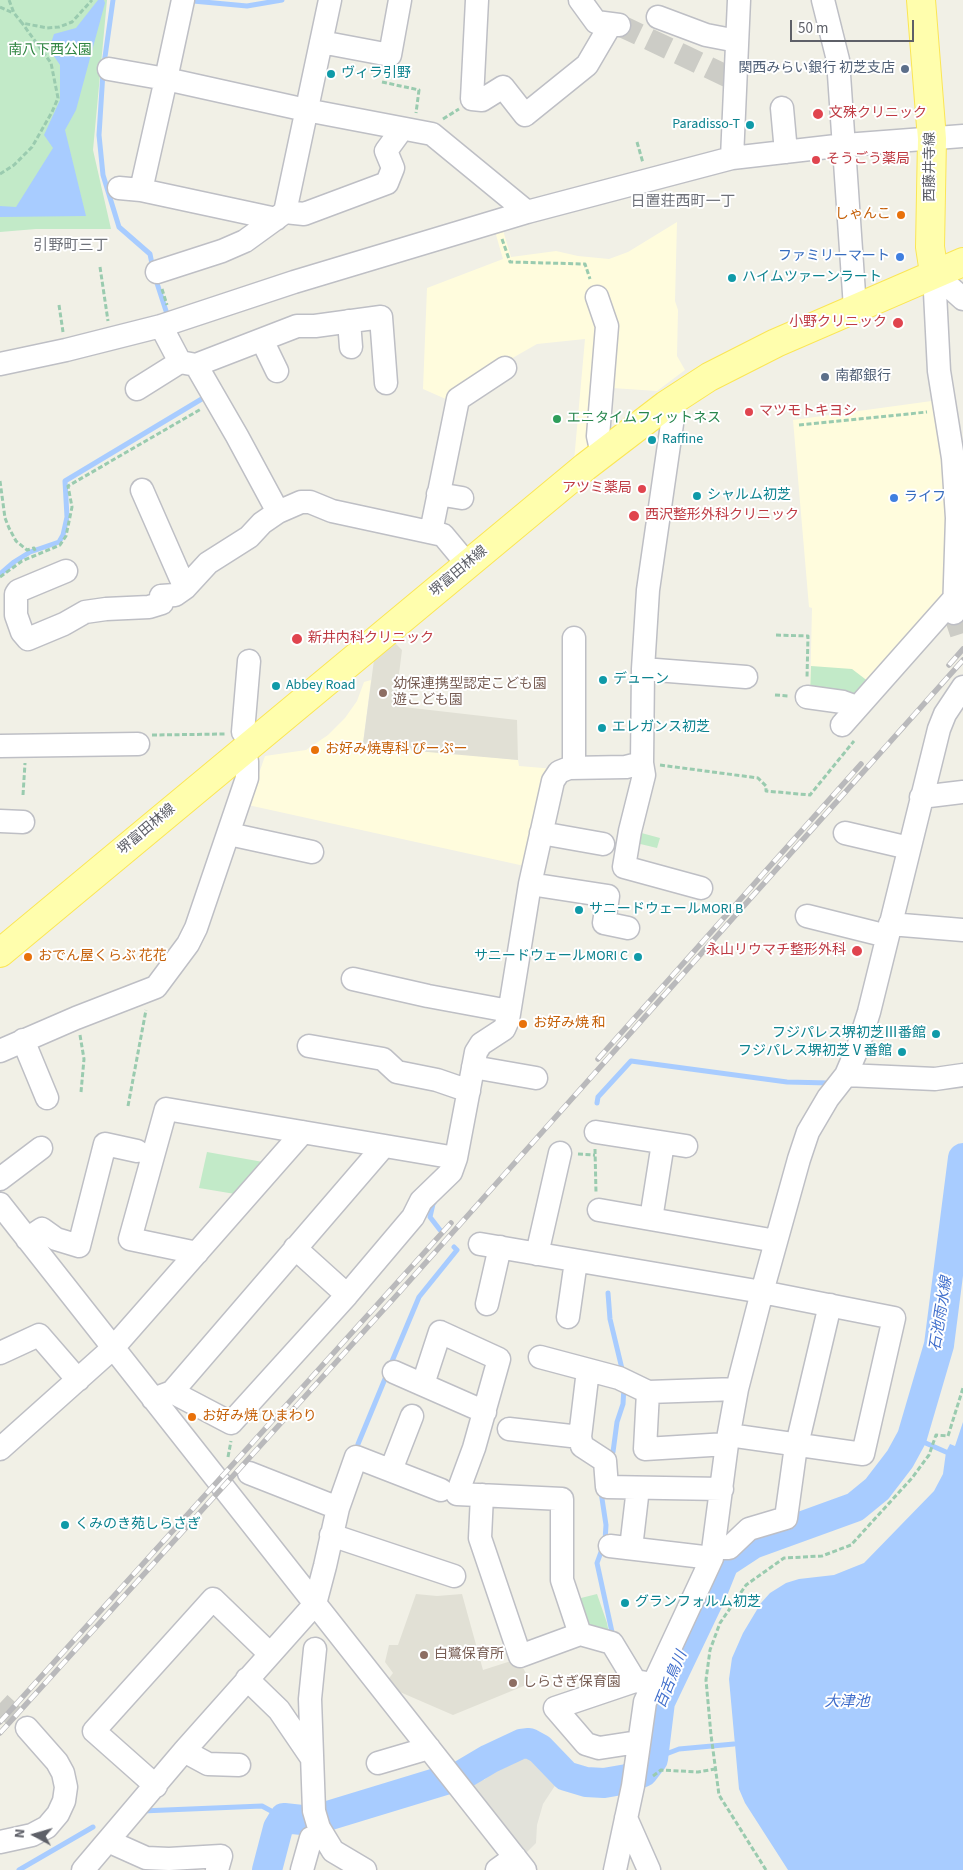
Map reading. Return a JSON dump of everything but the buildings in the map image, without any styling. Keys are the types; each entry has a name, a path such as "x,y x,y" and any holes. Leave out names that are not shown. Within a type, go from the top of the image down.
{"main road":[{"name":"西藤井寺線","path":"921,0 932,139 930,247 934,273"},
{"name":"堺富田林線","path":"0,953 245,742 468,565 602,454 666,405 736,362 934,273 963,262"}],"street":[{"path":"141,190 183,0"},
{"path":"157,272 222,251 245,241 280,215 306,110 330,0"},
{"path":"321,42 390,55 400,0"},
{"path":"477,0 472,99 482,100 503,87 525,115 587,66 615,25 596,22 580,0"},
{"path":"732,158 739,0"},
{"path":"823,0 838,60 855,308"},
{"path":"658,17 706,35 737,41"},
{"path":"109,69 432,134 527,212"},
{"path":"782,108 786,152"},
{"path":"119,188 141,190 280,215 304,214 387,183 393,168 386,151 411,131"},
{"path":"0,364 66,350 161,326 294,282 527,212 732,158 963,136"},
{"path":"934,273 963,299"},
{"path":"807,697 843,702 853,720 958,599 958,456 945,410 939,371 934,273"},
{"path":"596,297 607,326 598,436 602,454"},
{"path":"137,388 188,363 262,340 297,326 315,326 381,317 386,383"},
{"path":"349,321 351,347"},
{"path":"161,326 237,436 278,512"},
{"path":"262,340 277,371"},
{"path":"431,532 458,399 505,368"},
{"path":"666,405 673,417 663,556 648,590 643,669 642,763 644,775 630,831 624,867 701,888"},
{"path":"142,490 185,588"},
{"path":"438,494 462,498"},
{"path":"66,571 18,591 16,594 16,615 22,632 28,639 64,624 85,612 149,607 162,603 161,596 175,595 185,588 208,563 249,537 262,523 278,512 301,502 310,502 332,511 443,535 468,565"},
{"path":"574,638 574,768"},
{"path":"0,1051 76,1018 156,988 192,936 247,778 245,742 249,661"},
{"path":"643,669 746,677"},
{"path":"615,1870 634,1775 645,1702 644,1682 713,1553 728,1439 737,1389 776,1240 808,1132 828,1098 846,1075 858,1047 869,1012 940,729 945,714 963,687"},
{"path":"0,746 138,744"},
{"path":"162,1395 231,1422 347,1295 412,1217 421,1201 451,1172 456,1158 476,1052 481,1044 504,1029 509,1011 530,884 553,781 559,772 574,768 626,767 642,763"},
{"path":"922,797 963,792"},
{"path":"0,821 23,822"},
{"path":"541,833 603,844"},
{"path":"845,833 909,848"},
{"path":"228,834 312,852"},
{"path":"530,884 608,896 604,923 628,928"},
{"path":"807,916 889,930 963,930"},
{"path":"353,979 428,996 509,1011"},
{"path":"24,1040 47,1098"},
{"path":"309,1046 384,1059 397,1072 437,1080 468,1091"},
{"path":"473,1068 536,1078"},
{"path":"846,1075 934,1079 963,1075"},
{"path":"197,1253 130,1239 166,1109 456,1158"},
{"path":"0,1449 113,1348 303,1132"},
{"path":"596,1140 686,1146"},
{"path":"651,1219 663,1143"},
{"path":"27,1239 42,1229 56,1239 79,1246 105,1144 137,1151"},
{"path":"162,1395 296,1248 383,1147"},
{"path":"0,1179 41,1148"},
{"path":"537,1254 560,1153"},
{"path":"0,1204 113,1348 162,1395 315,1604 520,1863 497,1870"},
{"path":"598,1206 651,1219 776,1240"},
{"path":"487,1304 490,1246 762,1292 894,1318 863,1454 798,1444 728,1439 646,1449 648,1392"},
{"path":"296,1248 347,1295"},
{"path":"568,1317 576,1260"},
{"path":"638,1488 620,1547 713,1553 729,1548 749,1529 786,1518 795,1453 830,1305"},
{"path":"423,1384 440,1332 499,1359 485,1412 458,1494 562,1498 562,1580 580,1634"},
{"path":"0,1353 39,1334 78,1380"},
{"path":"540,1357 623,1379 648,1392 737,1389"},
{"path":"588,1370 580,1436 582,1446 605,1461 607,1487 722,1489"},
{"path":"394,1372 485,1412"},
{"path":"391,1470 412,1416"},
{"path":"509,1429 580,1436"},
{"path":"83,1870 156,1786 184,1750 269,1653 315,1604 326,1566 338,1508 356,1457 441,1490"},
{"path":"248,1473 338,1508"},
{"path":"482,1495 480,1538 520,1656 580,1634 612,1643 644,1682"},
{"path":"331,1535 454,1576"},
{"path":"156,1786 94,1731 213,1599 269,1653"},
{"path":"315,1649 310,1696 311,1757 319,1825 333,1851 365,1870"},
{"path":"247,1679 279,1710 311,1757"},
{"path":"638,1742 599,1748 586,1744 554,1708 644,1682"},
{"path":"0,1842 32,1835 47,1827 58,1814 64,1801 66,1787 63,1773 57,1762 27,1728"},
{"path":"378,1763 429,1748"},
{"path":"184,1750 208,1764 239,1765"},
{"path":"626,1818 649,1870"},
{"path":"302,1870 311,1838 319,1825"},
{"path":"108,1841 146,1858 169,1859 220,1856 217,1870"}],"path":[{"path":"9,0 14,14"},
{"path":"22,23 47,28 58,27 72,22 92,0"},
{"path":"0,6 14,14 51,62 58,98 32,147 14,165 0,174"},
{"path":"382,82 419,90 411,131"},
{"path":"411,131 469,103 472,99"},
{"path":"508,258 510,262 585,264 596,297"},
{"path":"100,267 111,339"},
{"path":"59,305 66,350"},
{"path":"0,577 36,553 60,545 66,536 72,508 68,486 206,405"},
{"path":"799,425 945,410"},
{"path":"0,481 5,518 16,540 27,550 34,548 36,553"},
{"path":"775,695 807,697 808,636 776,635"},
{"path":"642,763 758,778 766,786 766,791 810,795 853,720"},
{"path":"138,744 148,735 232,734 245,742"},
{"path":"23,795 26,745"},
{"path":"128,1106 146,1008 146,992"},
{"path":"76,1018 84,1059 81,1092"},
{"path":"596,1140 593,1155 598,1206"},
{"path":"766,1870 719,1795 706,1680 710,1650 720,1623 746,1585 784,1558 822,1556 851,1545 912,1478 929,1455 936,1435 948,1436 963,1388"},
{"path":"634,1775 650,1778 661,1770 698,1772 715,1769"}],"shaded area":[{"path":"677,222 675,301 678,310 677,356 685,370 657,391 612,388 610,424 574,461 585,339 537,344 448,400 423,389 427,288 503,259 494,228 502,227 511,257 556,251 578,256 609,259 628,252"},
{"path":"939,400 945,453 948,597 854,700 810,694 812,608 809,607 793,420"},
{"name":"幼保連携型認定こども園 遊こども園","path":"394,642 402,650 395,706 517,720 518,760 394,749 362,751 374,660"},
{"path":"371,680 362,751 394,749 426,751 518,760 519,766 555,769 529,867 248,805 265,756 306,750 328,735 345,718 357,701 364,682"},
{"path":"416,1594 437,1596 462,1594 483,1670 511,1661 520,1662 531,1683 453,1715 393,1689 387,1681 393,1673 385,1662 389,1645 398,1645"},
{"path":"525,1747 560,1778 543,1804 537,1825 536,1843 523,1856 464,1783 478,1773 484,1780"}],"green space":[{"name":"南八下西公園","path":"0,0 107,0 93,150 111,229 36,229 0,232"},
{"path":"811,666 852,669 869,682 854,700 810,694"},
{"path":"634,831 660,838 657,848 632,842"},
{"path":"207,1152 263,1162 235,1194 199,1188"},
{"path":"597,1594 609,1633 587,1628 577,1599"}],"water":[{"path":"98,0 104,0 105,3 76,110 65,130 86,216 0,217 0,206 16,207 53,148 44,135 60,100 60,65 49,49 54,34 76,28"},
{"name":"大津池","path":"963,1422 963,1870 788,1870 745,1803 739,1789 729,1679 732,1658 743,1633 761,1603 770,1593 786,1583 799,1579 834,1575 864,1563 934,1491 943,1474 946,1452 950,1444 955,1446"}],"waterway":[{"path":"104,64 113,0"},
{"path":"193,1 247,6 282,0"},
{"path":"103,72 99,135 103,175 119,227 150,254 153,269"},
{"path":"155,277 168,317"},
{"path":"0,574 30,552 59,542 63,535 67,517 65,481 205,397 203,394"},
{"path":"597,1103 598,1097 631,1061 787,1082 829,1083"},
{"name":"百舌鳥川","path":"267,1870 278,1828 284,1818 311,1821 462,1775 489,1759 521,1744 529,1743 540,1749 566,1776 586,1782 604,1783 627,1779 643,1772 653,1759 660,1702 712,1593 724,1563 753,1544 855,1507 877,1489 900,1459 912,1437 939,1345 963,1158"},
{"path":"435,1201 430,1217 440,1230"},
{"path":"390,1366 419,1297 457,1250 454,1247"},
{"path":"608,1293 610,1319 623,1373"},
{"path":"358,1444 387,1374"},
{"path":"613,1452 617,1422 623,1404 624,1387"},
{"path":"912,1437 946,1452"},
{"path":"601,1492 606,1525 605,1541 597,1563 612,1632"},
{"path":"653,1759 679,1749 734,1744"},
{"path":"142,1811 262,1806 284,1818"},
{"path":"19,1870 93,1827"}],"tunnel":[{"path":"619,25 735,80"},
{"path":"954,613 963,640"},
{"path":"0,1703 27,1728"}],"railway":[{"path":"949,665 963,649"},
{"path":"0,1733 396,1296 963,660"},
{"path":"598,1059 861,764"},
{"path":"0,1722 451,1223"}],"place":[{"name":"関西みらい銀行 初芝支店","path":"905,69"},
{"name":"ヴィラ引野","path":"331,74"},
{"name":"文殊クリニック","path":"818,114"},
{"name":"Paradisso-T","path":"750,125"},
{"name":"そうごう薬局","path":"816,160"},
{"name":"しゃんこ","path":"901,215"},
{"name":"ファミリーマート","path":"900,257"},
{"name":"ハイムツァーンラート","path":"732,278"},
{"name":"小野クリニック","path":"898,323"},
{"name":"南都銀行","path":"825,377"},
{"name":"マツモトキヨシ","path":"749,412"},
{"name":"エニタイムフィットネス","path":"557,419"},
{"name":"Raffine","path":"652,440"},
{"name":"アツミ薬局","path":"642,489"},
{"name":"シャルム初芝","path":"697,496"},
{"name":"ライフ","path":"894,498"},
{"name":"西沢整形外科クリニック","path":"634,516"},
{"name":"新井内科クリニック","path":"297,639"},
{"name":"デューン","path":"603,680"},
{"name":"Abbey Road","path":"276,686"},
{"name":"幼保連携型認定こども園 遊こども園","path":"383,693"},
{"name":"エレガンス初芝","path":"602,728"},
{"name":"お好み焼専科 ぴーぷー","path":"315,750"},
{"name":"サニードウェールMORI B","path":"579,910"},
{"name":"永山リウマチ整形外科","path":"857,951"},
{"name":"おでん屋くらぶ 花花","path":"28,957"},
{"name":"サニードウェールMORI C","path":"638,957"},
{"name":"お好み焼 和","path":"523,1024"},
{"name":"フジパレス堺初芝Ⅲ番館","path":"936,1034"},
{"name":"フジパレス堺初芝Ⅴ番館","path":"902,1052"},
{"name":"お好み焼 ひまわり","path":"192,1417"},
{"name":"くみのき苑しらさぎ","path":"65,1525"},
{"name":"グランフォルム初芝","path":"625,1603"},
{"name":"白鷺保育所","path":"424,1655"},
{"name":"しらさぎ保育園","path":"513,1683"}],"district":[{"name":"日置荘西町一丁","path":"683,203"},
{"name":"引野町三丁","path":"71,247"}],"water label":[{"name":"石池雨水線","path":"942,1314"}]}
